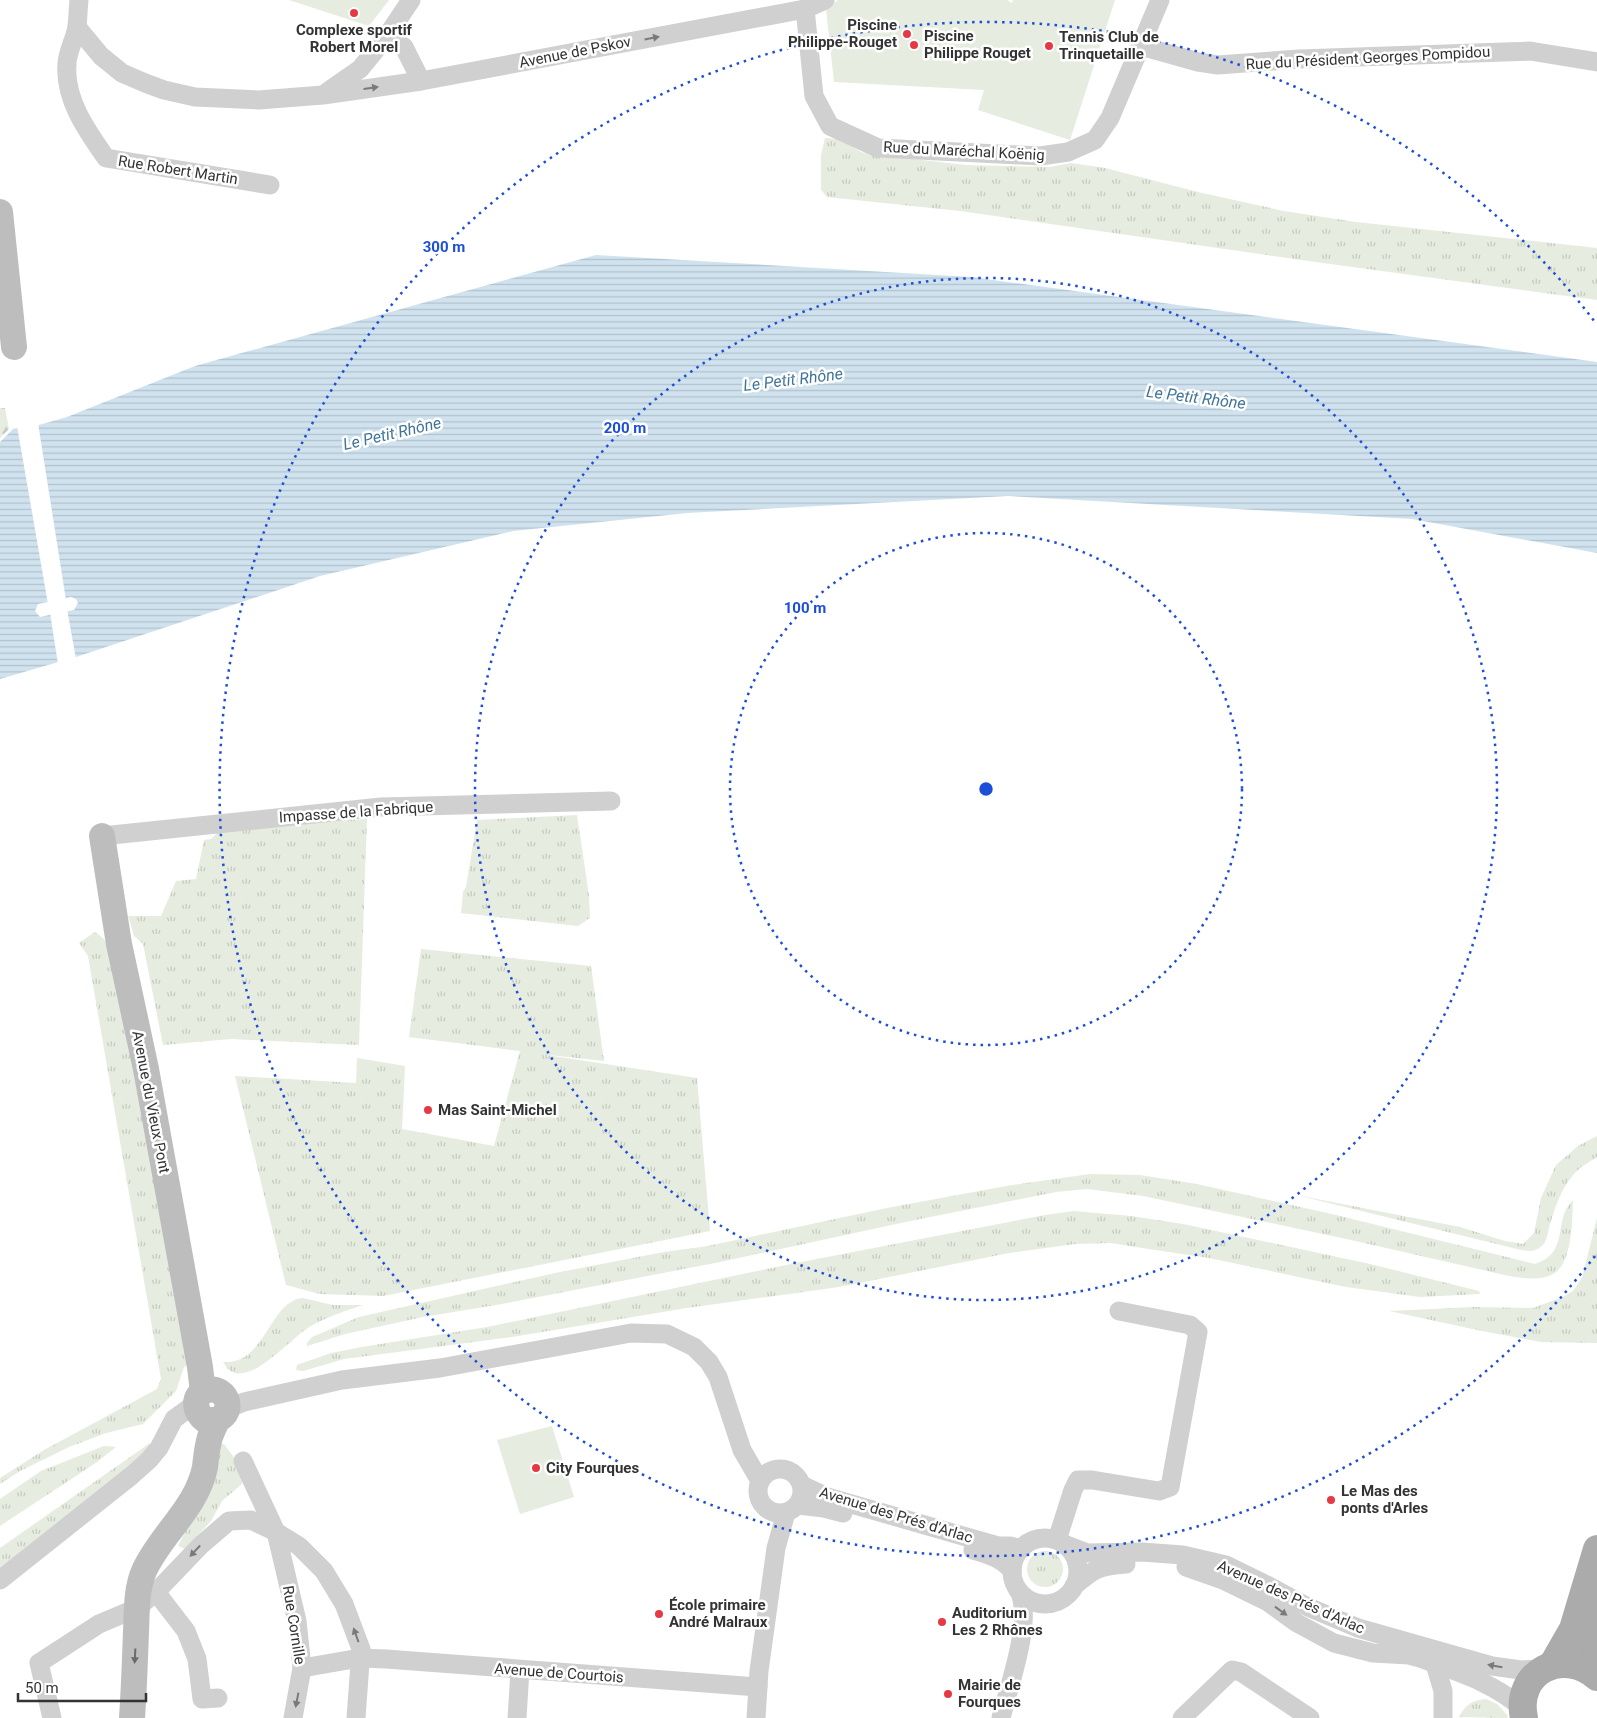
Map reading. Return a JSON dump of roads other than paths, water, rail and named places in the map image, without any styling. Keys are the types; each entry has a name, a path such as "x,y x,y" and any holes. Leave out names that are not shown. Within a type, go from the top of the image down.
{"main road":[{"path":"1523,1713 1523,1696 1527,1685 1534,1676 1548,1666 1573,1628 1596,1554"},
{"path":"1593,1674 1590,1612 1596,1554"},
{"path":"1548,1666 1566,1663 1578,1665 1593,1674"}],"street":[{"name":"Rue Robert Martin","path":"79,0 77,26 66,63 70,87 77,111 90,135 106,158 270,185"},
{"path":"323,95 360,69 387,36 411,0"},
{"name":"Avenue de Pskov","path":"77,26 101,56 122,73 164,90 196,98 259,100 323,95 421,81 805,9 825,0"},
{"name":"Rue du Maréchal Koënig","path":"805,9 814,96 830,126 878,148 1040,156 1068,152 1095,140 1110,118 1160,0"},
{"path":"387,36 404,47 421,81"},
{"name":"Rue du Président Georges Pompidou","path":"1141,46 1198,62 1218,65 1299,59 1530,51 1597,62"},
{"path":"0,212 14,347"},
{"name":"Impasse de la Fabrique","path":"102,836 381,807 611,801"},
{"name":"Avenue du Vieux Pont","path":"102,836 119,944 146,1069 210,1405 204,1473 183,1514 159,1546 144,1572 147,1600 132,1718"},
{"path":"1074,1586 1077,1576 1077,1565 1073,1554 1061,1543 1073,1490 1078,1480 1092,1480 1159,1491 1170,1487 1198,1332 1190,1325 1119,1311"},
{"path":"0,1580 149,1460 159,1448 174,1419 210,1405 342,1380 440,1368 631,1333 667,1334 694,1347 709,1362 718,1377 742,1450 766,1475 758,1488 758,1496 761,1503 785,1510"},
{"name":"Rue Cornille","path":"243,1461 276,1532 297,1621 302,1668 293,1718"},
{"name":"Avenue des Prés d'Arlac","path":"756,1718 758,1687 776,1548 785,1510 803,1492 802,1485 794,1473 779,1468 766,1475"},
{"name":"Avenue des Prés d'Arlac","path":"802,1485 827,1497 998,1546 1010,1546 1021,1549 1028,1542 1042,1538 1087,1553 1142,1552 1183,1555 1226,1565 1308,1607 1358,1628 1492,1666 1521,1670 1548,1666"},
{"name":"Avenue des Prés d'Arlac","path":"785,1510 824,1508 993,1556 1007,1564 1012,1571"},
{"path":"52,1718 39,1663 99,1624 147,1600 200,1545 229,1521 251,1520 299,1546 324,1571 344,1604 361,1650 356,1718"},
{"path":"1001,1718 1024,1629 1023,1600 1014,1583 1012,1571 1016,1555 1021,1549"},
{"name":"Avenue des Prés d'Arlac","path":"1024,1629 1039,1609 1066,1596 1089,1573 1103,1566 1147,1562 1184,1566 1224,1580 1268,1602 1297,1623 1334,1643 1373,1652 1409,1655 1488,1685 1508,1696 1523,1713"},
{"path":"1020,1593 1028,1599 1039,1603 1052,1602"},
{"path":"147,1600 186,1631 197,1659 202,1699 218,1698"},
{"name":"Avenue de Courtois","path":"302,1668 360,1658 386,1658 520,1670 758,1687"},
{"path":"1435,1664 1443,1691 1444,1718"},
{"path":"517,1718 520,1670"},
{"path":"1182,1718 1232,1670 1241,1672 1310,1718"}],"water":[{"name":"Le Petit Rhône","path":"596,255 971,277 1597,362 1597,553 1412,519 1008,496 687,513 513,531 320,576 79,656 0,679 0,442 13,429 39,425 67,417 195,366","holes":["71,597 76,599 78,603 74,610 40,617 35,611 38,604"]}],"place":[{"name":"Complexe sportif Robert Morel","path":"354,13"},
{"name":"Piscine Philippe-Rouget","path":"907,34"},
{"name":"Piscine Philippe Rouget","path":"914,45"},
{"name":"Tennis Club de Trinquetaille","path":"1049,46"},
{"name":"Mas Saint-Michel","path":"428,1110"},
{"name":"City Fourques","path":"536,1468"},
{"name":"Le Mas des ponts d'Arles","path":"1331,1500"},
{"name":"École primaire André Malraux","path":"659,1614"},
{"name":"Auditorium Les 2 Rhônes","path":"942,1622"},
{"name":"Mairie de Fourques","path":"948,1694"}]}
